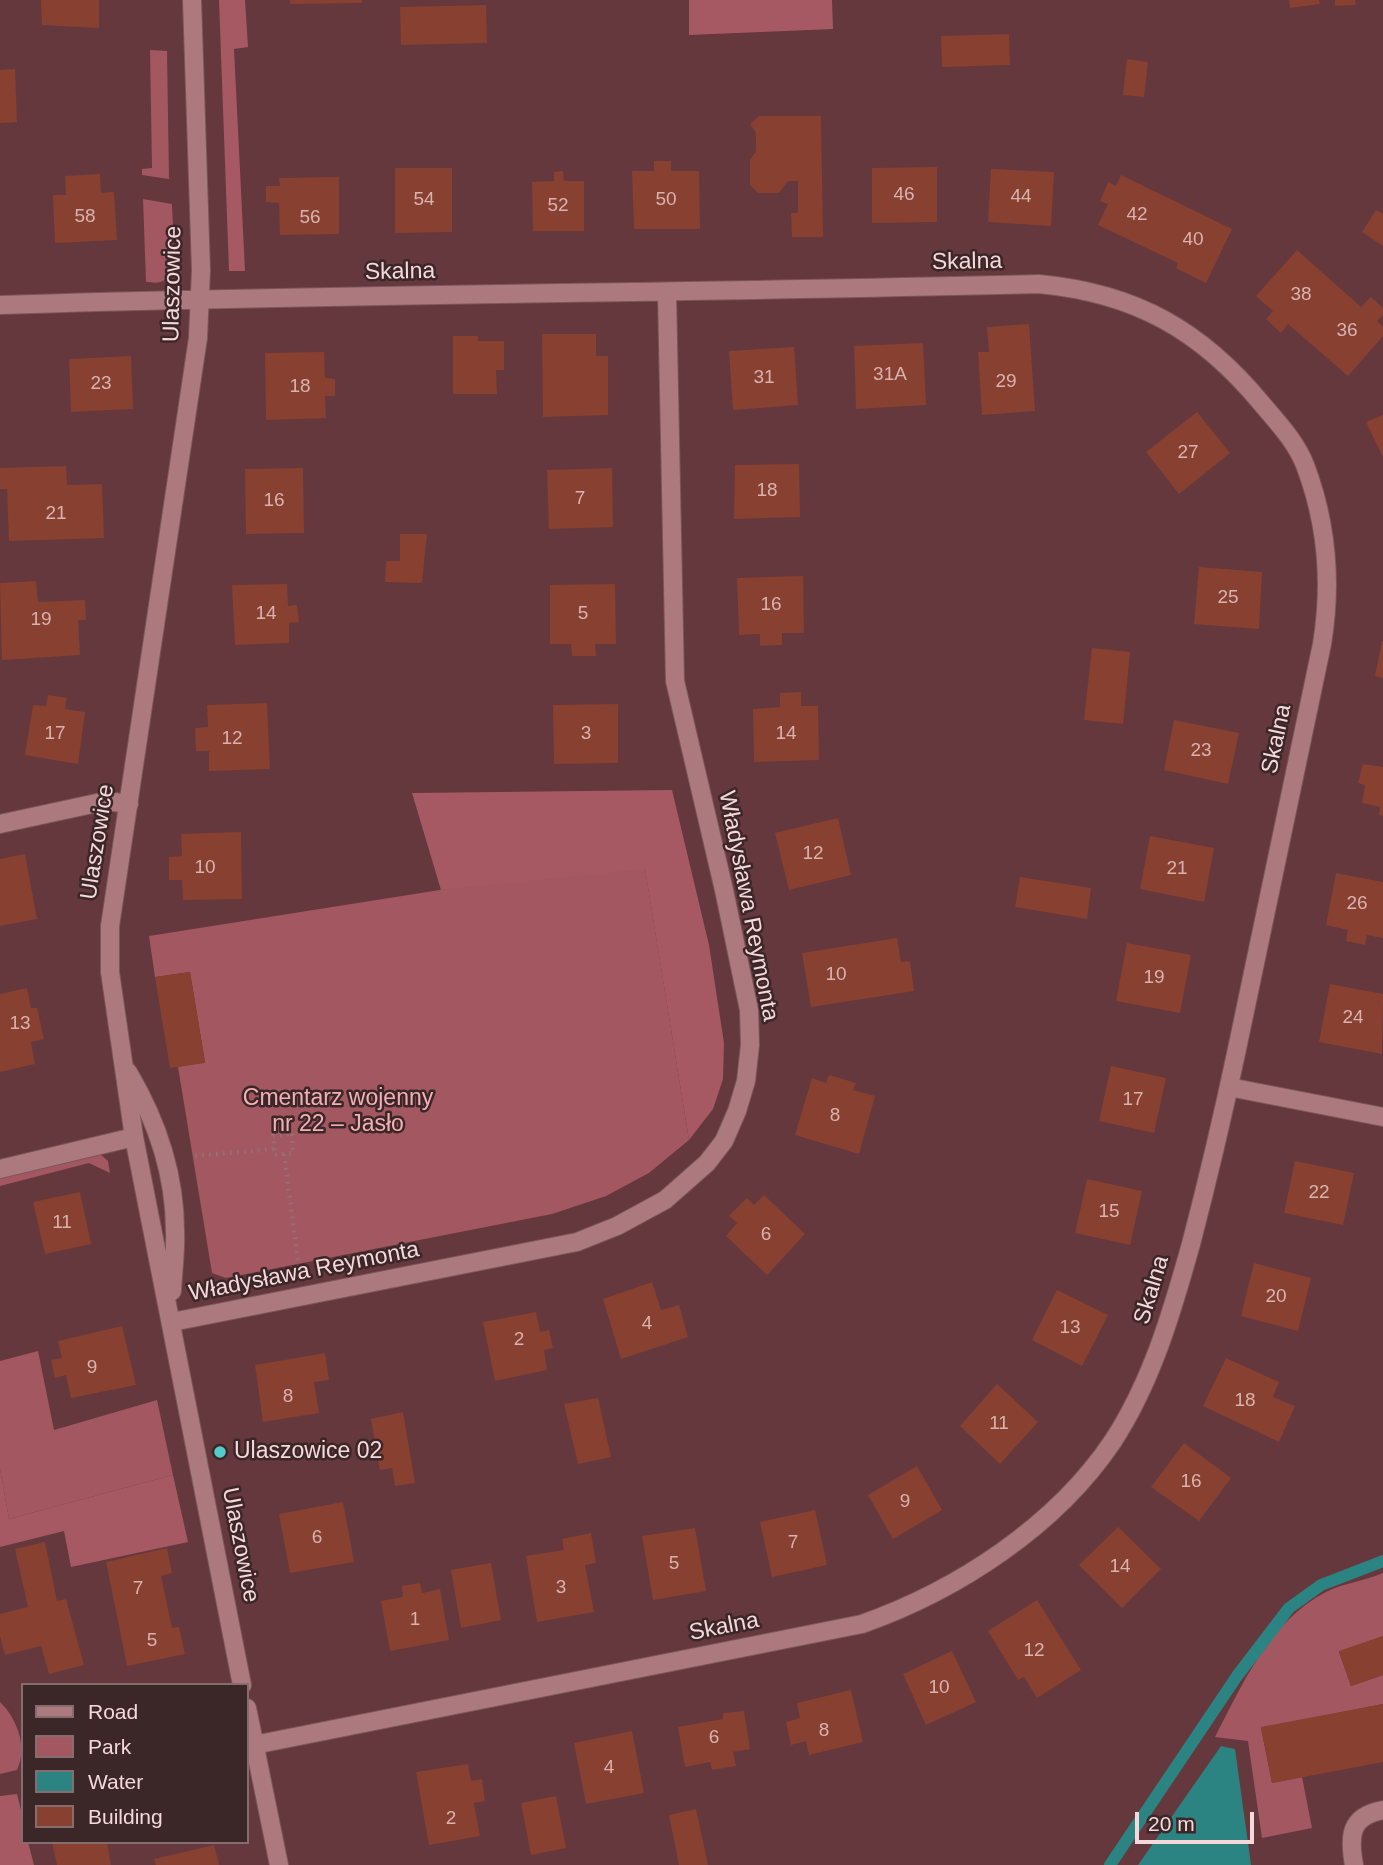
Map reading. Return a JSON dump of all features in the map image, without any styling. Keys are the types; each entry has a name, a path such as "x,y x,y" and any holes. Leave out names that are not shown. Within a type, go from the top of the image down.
{"street":[{"name":"Ulaszowice","path":"192,0 201,299 191,402 129,804 110,948 134,1137 242,1683"},
{"name":"Skalna","path":"0,305 201,299 667,294 1039,284 1091,291 1148,310 1187,332 1241,380 1289,436 1304,464 1324,532 1327,574 1325,625 1219,1140 1176,1300 1146,1380 1098,1461 1058,1505 950,1585 921,1601 862,1624 254,1745"},
{"name":"Władysława Reymonta","path":"172,1322 577,1242 617,1226 665,1200 691,1180 724,1141 746,1081 749,1010 675,681 667,294"},
{"path":"0,824 106,801 129,804"},
{"path":"124,1066 156,1125 167,1166 176,1232 172,1322"},
{"path":"1229,1087 1383,1117"},
{"path":"0,1169 134,1137"},
{"path":"248,1713 279,1865"},
{"path":"1354,1865 1350,1841 1352,1832 1366,1817 1383,1810"}],"path":[{"path":"292,1134 293,1153 275,1155 274,1149 273,1136 292,1134"},
{"path":"181,1157 274,1149"},
{"path":"284,1154 300,1277"}],"green space":[{"path":"150,50 167,51 169,179 142,175 142,169 152,168"},
{"path":"143,199 172,204 173,258 168,276 159,282 146,282"},
{"name":"Cmentarz wojenny nr 22 – Jasło","path":"645,868 689,1140 649,1173 606,1196 552,1214 226,1278 212,1273 178,1067 205,1062 190,972 155,977 149,936 446,889"},
{"path":"100,1154 108,1161 110,1173 89,1163 0,1186 0,1177"},
{"path":"38,1351 54,1430 157,1400 173,1475 9,1519 0,1469 0,1361"},
{"path":"1383,1573 1383,1636 1339,1652 1351,1686 1383,1675 1383,1704 1261,1728 1272,1783 1302,1777 1312,1828 1262,1838 1248,1741 1215,1737 1260,1655 1289,1619 1326,1592"},
{"path":"0,1702 16,1725 21,1752 17,1770 0,1774"}],"shaded area":[{"path":"219,0 245,0 248,47 234,49 245,271 229,271"},
{"path":"689,0 832,0 833,29 689,35"},
{"path":"672,790 709,945 724,1043 723,1079 713,1109 689,1140 645,869 441,890 412,793"},
{"path":"0,1469 9,1519 173,1475 188,1542 71,1567 64,1531 0,1547"},
{"path":"17,1794 21,1810 21,1844 29,1844 34,1865 0,1865 0,1796"}],"water":[{"path":"1221,1746 1235,1749 1251,1865 1138,1865"}],"building":[{"path":"41,0 99,0 99,28 42,25"},
{"path":"290,0 362,0 362,3 290,4"},
{"path":"1289,0 1319,0 1320,4 1290,8"},
{"path":"1335,0 1355,0 1356,5 1335,6"},
{"path":"486,5 487,43 401,45 400,7"},
{"path":"1009,34 1010,65 942,67 941,36"},
{"path":"1127,59 1148,62 1144,97 1123,95"},
{"path":"15,69 17,122 0,123 0,70"},
{"path":"759,116 821,116 823,237 792,237 791,213 798,213 798,181 788,181 779,193 758,193 750,185 750,160 756,151 756,133 750,124"},
{"path":"654,161 671,161 671,171 699,171 700,229 634,229 632,171 654,171"},
{"path":"937,167 937,222 872,223 872,168"},
{"path":"395,168 452,168 452,232 395,233"},
{"path":"991,169 1054,172 1051,226 988,222"},
{"path":"563,171 564,181 584,181 584,231 533,231 532,182 554,181 554,172"},
{"path":"100,174 101,193 114,192 117,240 55,243 53,195 66,195 65,176"},
{"path":"1121,175 1232,229 1206,283 1176,268 1178,263 1098,225 1108,204 1100,201 1108,182 1116,186"},
{"path":"339,177 339,234 280,235 279,203 266,202 266,186 280,186 279,178"},
{"path":"1376,210 1383,214 1383,246 1362,232"},
{"path":"1297,250 1361,307 1371,297 1383,308 1383,315 1377,321 1383,327 1383,336 1348,376 1288,324 1281,333 1266,319 1273,311 1256,296"},
{"path":"1029,324 1035,411 982,415 978,352 989,352 987,327"},
{"path":"542,334 596,334 596,356 608,356 608,415 543,417"},
{"path":"453,336 478,336 478,341 504,341 504,370 496,370 497,394 453,394"},
{"path":"923,343 926,405 856,409 854,346"},
{"path":"794,347 798,405 733,410 729,351"},
{"path":"324,352 325,378 335,379 335,396 325,396 326,418 266,420 265,353"},
{"path":"131,356 133,409 71,412 69,359"},
{"path":"1197,412 1230,453 1179,494 1146,452"},
{"path":"1383,415 1383,457 1366,422"},
{"path":"799,464 800,517 734,519 735,465"},
{"path":"66,466 67,485 102,484 104,538 9,541 7,489 0,489 0,468"},
{"path":"303,468 304,533 246,534 245,469"},
{"path":"612,468 613,527 549,529 547,470"},
{"path":"400,534 427,534 422,583 385,582 386,561 400,561"},
{"path":"1199,567 1262,572 1259,629 1194,624"},
{"path":"803,576 804,633 782,633 782,645 760,646 760,634 739,635 737,578"},
{"path":"36,581 38,602 85,600 86,620 78,620 80,655 2,660 0,583"},
{"path":"287,584 288,606 297,605 299,622 289,623 289,643 235,645 232,585"},
{"path":"615,584 616,644 595,644 596,656 572,656 571,644 550,644 550,585"},
{"path":"1383,641 1383,678 1375,676"},
{"path":"1092,648 1130,652 1123,724 1084,720"},
{"path":"801,692 801,706 818,706 819,760 754,762 753,709 780,707 780,693"},
{"path":"48,695 67,698 65,709 85,712 78,764 25,755 33,705 46,706"},
{"path":"267,703 270,769 209,771 209,751 196,751 195,728 208,727 207,705"},
{"path":"618,704 618,763 554,764 553,705"},
{"path":"1174,720 1239,733 1228,784 1164,770"},
{"path":"1363,764 1383,767 1383,816 1379,815 1380,807 1362,803 1365,785 1358,783"},
{"path":"838,818 851,875 789,890 775,833"},
{"path":"241,832 242,899 183,900 182,880 169,880 169,857 182,856 181,834"},
{"path":"1150,836 1214,848 1204,902 1140,889"},
{"path":"25,854 37,919 0,926 0,859"},
{"path":"1336,873 1383,882 1383,938 1367,935 1365,945 1346,941 1348,930 1326,925"},
{"path":"1020,877 1091,888 1087,919 1015,907"},
{"path":"897,938 901,962 910,961 914,991 811,1007 802,953"},
{"path":"1127,943 1191,955 1180,1013 1116,1001"},
{"path":"190,972 205,1063 170,1068 155,977"},
{"path":"1330,984 1383,994 1382,1054 1319,1042"},
{"path":"27,988 31,1008 37,1008 44,1039 31,1042 35,1064 0,1072 0,994"},
{"path":"1111,1066 1166,1078 1154,1133 1099,1121"},
{"path":"829,1075 856,1083 853,1090 875,1096 859,1154 795,1135 812,1078 826,1083"},
{"path":"1295,1161 1354,1173 1343,1225 1284,1213"},
{"path":"1087,1179 1142,1191 1130,1245 1075,1233"},
{"path":"80,1192 91,1244 45,1254 33,1202"},
{"path":"764,1195 805,1234 767,1275 726,1236 737,1223 729,1216 747,1198 754,1205"},
{"path":"1254,1263 1311,1278 1298,1331 1241,1316"},
{"path":"652,1282 661,1310 679,1305 688,1337 621,1359 603,1299"},
{"path":"1057,1290 1108,1315 1082,1366 1032,1340"},
{"path":"536,1312 540,1332 549,1330 553,1348 544,1350 547,1370 495,1381 483,1322"},
{"path":"122,1326 136,1385 71,1398 66,1375 55,1378 51,1360 62,1358 58,1341"},
{"path":"325,1353 329,1380 314,1382 319,1413 263,1422 255,1365"},
{"path":"1226,1358 1279,1382 1273,1397 1295,1406 1279,1442 1203,1406"},
{"path":"997,1384 1038,1422 1000,1464 960,1426"},
{"path":"598,1398 611,1457 578,1464 564,1404"},
{"path":"403,1412 415,1483 395,1486 392,1468 380,1470 371,1419"},
{"path":"1184,1443 1231,1478 1199,1521 1151,1487"},
{"path":"917,1466 942,1510 893,1539 868,1495"},
{"path":"343,1502 354,1562 290,1573 279,1514"},
{"path":"815,1510 827,1565 772,1577 760,1522"},
{"path":"1118,1527 1161,1569 1122,1608 1079,1565"},
{"path":"695,1528 706,1591 653,1600 642,1536"},
{"path":"591,1533 596,1563 585,1565 594,1612 537,1622 526,1556 564,1550 562,1539"},
{"path":"45,1542 57,1601 66,1599 84,1665 49,1674 41,1646 5,1655 0,1636 0,1614 28,1607 15,1549"},
{"path":"167,1548 172,1573 161,1576 172,1628 179,1627 185,1654 127,1666 106,1562"},
{"path":"491,1563 501,1620 461,1628 451,1570"},
{"path":"420,1583 422,1593 440,1589 449,1640 390,1651 381,1601 403,1597 402,1586"},
{"path":"1037,1600 1081,1670 1037,1698 1024,1677 1018,1680 988,1631"},
{"path":"1383,1636 1383,1675 1351,1686 1339,1651"},
{"path":"952,1651 976,1702 926,1725 903,1674"},
{"path":"851,1690 863,1742 809,1755 806,1741 791,1745 786,1722 800,1718 797,1703"},
{"path":"1383,1704 1383,1762 1272,1783 1261,1727"},
{"path":"744,1711 750,1749 733,1752 736,1766 712,1770 710,1762 685,1767 678,1727 723,1719 723,1713"},
{"path":"632,1731 644,1793 586,1804 574,1743"},
{"path":"468,1764 471,1781 482,1779 485,1801 474,1803 480,1836 429,1845 416,1772"},
{"path":"556,1796 566,1848 531,1855 521,1803"},
{"path":"696,1809 708,1865 679,1865 669,1815"},
{"path":"52,1844 107,1844 111,1865 57,1865"},
{"path":"214,1845 219,1865 156,1865 154,1859"}],"waterway":[{"path":"1110,1865 1237,1676 1289,1608 1321,1585 1383,1561"}],"place":[{"name":"Ulaszowice 02","path":"220,1452"}]}
